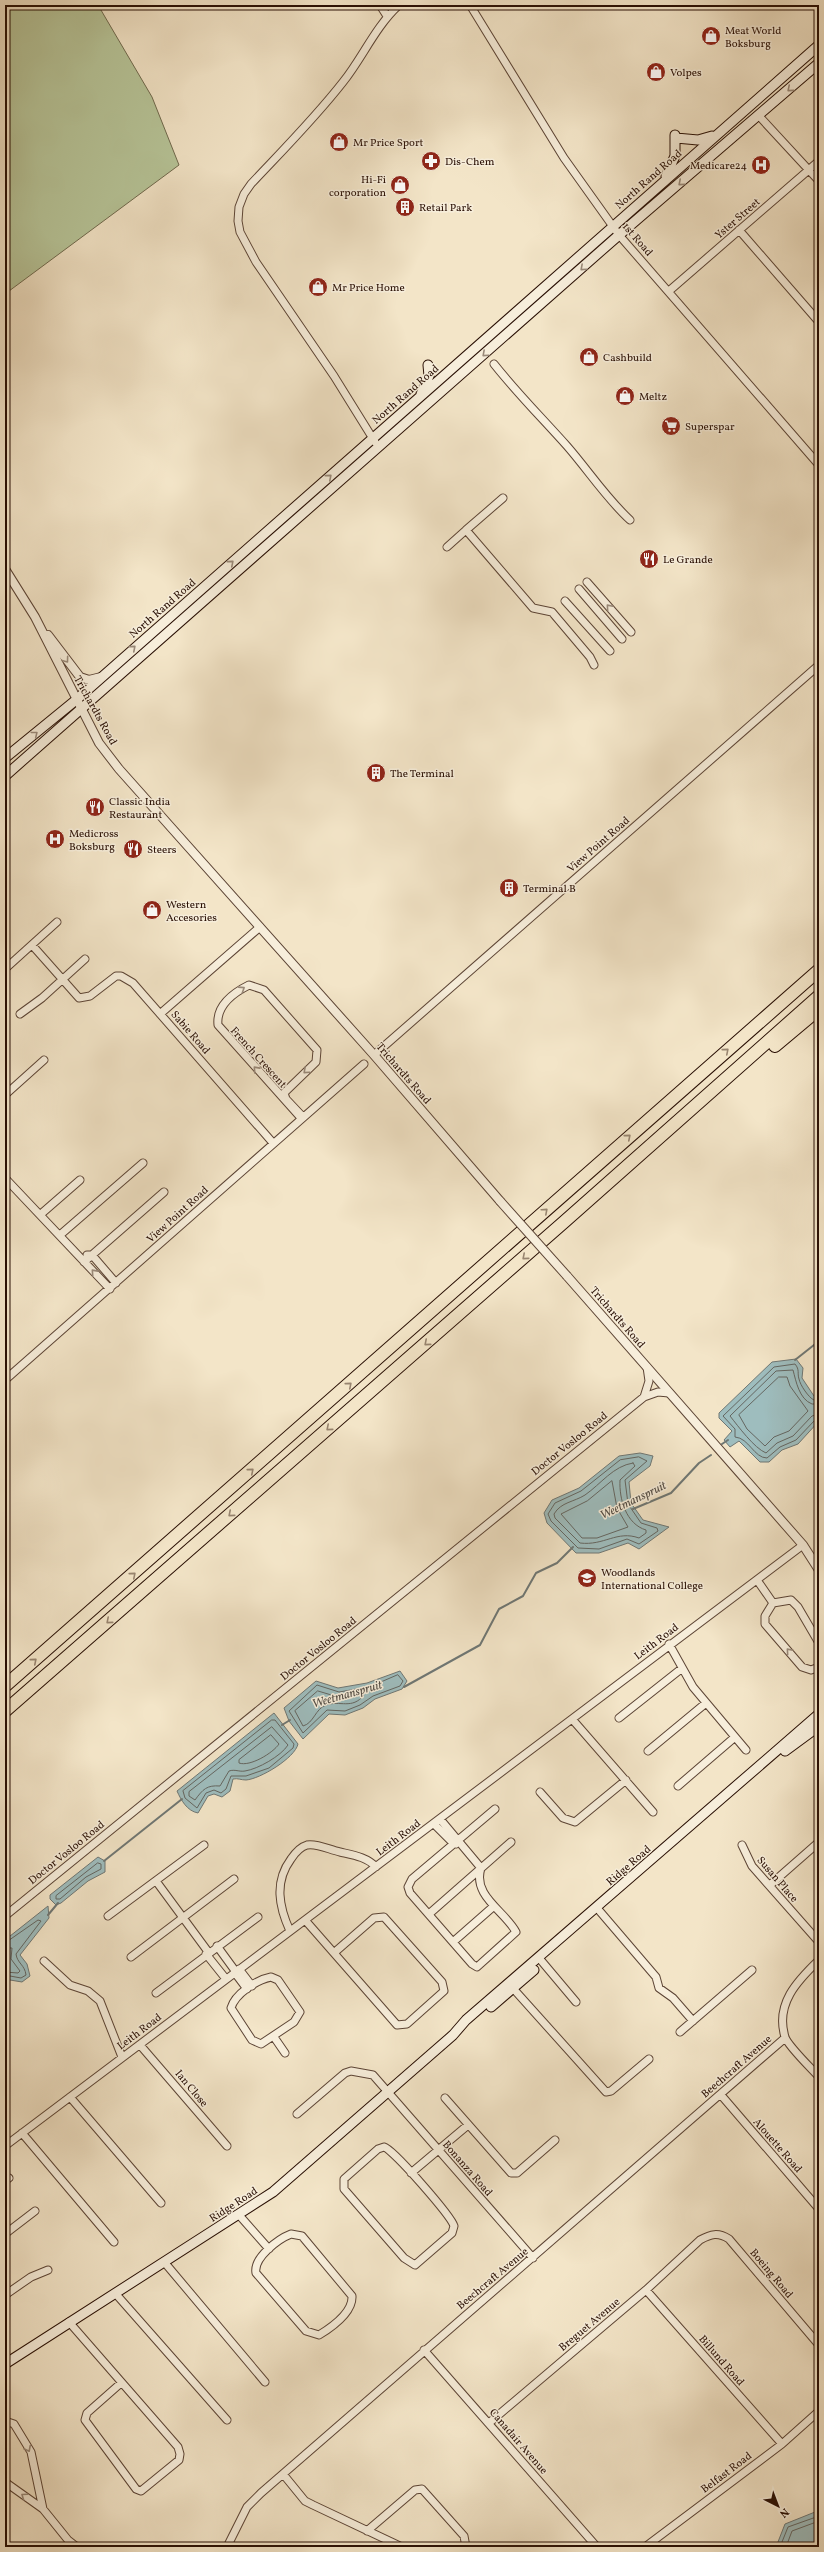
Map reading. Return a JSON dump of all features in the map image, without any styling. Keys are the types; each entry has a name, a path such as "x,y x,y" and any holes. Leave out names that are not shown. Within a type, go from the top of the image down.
{"highway":[{"path":"5,1686 819,970"},
{"path":"5,1711 564,1222 819,996"},
{"path":"564,1222 819,1010"}],"main road":[{"name":"North Rand Road","path":"5,758 76,700 372,438 563,272 665,179 819,45"},
{"name":"North Rand Road","path":"5,776 619,235 819,63"},
{"path":"665,179 675,156 676,136 698,140 716,135"},
{"path":"418,398 429,376 428,365"},
{"path":"292,509 302,515"},
{"name":"Ridge Road","path":"6,2360 165,2263 274,2192 453,2035 463,2023 511,1987 819,1714"},
{"name":"Ridge Road","path":"598,1910 764,1768 819,1726"}],"street":[{"path":"380,5 387,16"},
{"path":"378,447 334,376 256,262 240,232 238,221 244,194 345,80 387,16 399,5"},
{"name":"1st Road","path":"470,5 564,158 612,226 819,464"},
{"path":"759,116 819,181"},
{"name":"Yster Street","path":"669,291 819,161"},
{"path":"739,230 819,322"},
{"path":"494,364 515,391 550,427 600,484 613,504 630,520"},
{"path":"447,547 503,498"},
{"path":"466,530 533,608 552,612 590,657 594,665"},
{"name":"Trichardts Road","path":"5,569 35,617 99,743 119,769 374,1055 500,1201 803,1545 819,1570"},
{"path":"587,582 631,632"},
{"path":"579,589 622,640"},
{"path":"565,601 610,651"},
{"path":"35,617 80,677 89,680 102,677"},
{"name":"View Point Road","path":"374,1055 819,664"},
{"path":"5,968 57,922"},
{"path":"160,1014 260,927"},
{"path":"32,945 62,980"},
{"path":"20,1014 85,960"},
{"name":"Sabie Road","path":"62,980 79,998 90,996 111,979 121,976 133,984 274,1144"},
{"name":"French Crescent","path":"249,985 264,990 317,1050 316,1062 284,1093 286,1098 302,1118 218,1025 218,1013 222,1007 249,985"},
{"path":"5,1095 44,1060"},
{"name":"View Point Road","path":"5,1380 364,1064"},
{"path":"60,1235 143,1163"},
{"path":"5,1178 41,1214 110,1289"},
{"path":"41,1214 80,1180"},
{"path":"84,1262 164,1192"},
{"path":"92,1255 116,1283"},
{"path":"79,1256 92,1255"},
{"path":"644,1396 649,1381 647,1367"},
{"name":"Doctor Vosloo Road","path":"5,1916 644,1396 658,1392 669,1393"},
{"name":"Leith Road","path":"5,2146 572,1719 669,1644 803,1545"},
{"path":"757,1580 774,1603"},
{"path":"819,1642 793,1601 785,1600 774,1603 765,1616 765,1624 805,1669 811,1670 819,1667"},
{"path":"669,1644 682,1669 706,1703 746,1750"},
{"path":"619,1718 682,1669"},
{"path":"648,1751 706,1703"},
{"path":"572,1719 653,1812"},
{"path":"678,1786 735,1737"},
{"path":"540,1792 563,1818 575,1822 626,1780"},
{"path":"481,1868 479,1876 480,1884 494,1906 516,1934 481,1966 475,1966 410,1893 409,1884 495,1809"},
{"path":"437,1821 481,1868"},
{"path":"429,1914 512,1842"},
{"path":"770,1885 819,1842"},
{"path":"108,1916 204,1845"},
{"name":"Susan Place","path":"742,1845 752,1866 819,1942"},
{"path":"290,1931 283,1917 279,1889 286,1865 297,1851 306,1846 317,1846 365,1859 376,1867"},
{"path":"131,1957 234,1879"},
{"path":"156,1881 226,1979"},
{"path":"453,1942 494,1906"},
{"path":"598,1910 656,1977 659,1988 673,1998 693,2021"},
{"path":"305,1920 335,1952 398,2025 407,2024 444,1991 442,1982 384,1916 374,1918 335,1952"},
{"path":"156,1993 217,1946 258,1917"},
{"path":"217,1946 249,1988"},
{"path":"541,1960 576,2002"},
{"path":"819,1960 793,1986 787,1997 783,2010 785,2038 819,2077"},
{"path":"44,1961 70,1984 88,1991 100,2001 122,2057"},
{"path":"680,2032 752,1970"},
{"path":"266,1978 275,1978 299,2009 297,2020 274,2037 261,2044 255,2042 233,2013 232,2004 249,1988 266,1978"},
{"path":"511,1987 606,2092 612,2091 649,2059"},
{"path":"274,2037 285,2053"},
{"name":"Beechcraft Avenue","path":"228,2547 247,2507 283,2474 785,2038"},
{"name":"Ian Close","path":"140,2044 227,2146"},
{"name":"Bonanza Road","path":"298,2114 348,2072 373,2075 532,2258"},
{"name":"Alouette Road","path":"721,2095 819,2209"},
{"path":"70,2097 161,2203"},
{"path":"446,2098 507,2171 514,2174 555,2140"},
{"path":"411,2173 468,2126"},
{"path":"22,2133 114,2242"},
{"path":"384,2148 389,2149 411,2173 454,2226 452,2233 415,2265 404,2258 345,2191 343,2182 367,2159 384,2148"},
{"path":"5,2234 35,2211"},
{"path":"239,2215 269,2249"},
{"path":"291,2234 302,2236 351,2293 351,2307 321,2334 308,2333 256,2273 258,2262 269,2249 291,2234"},
{"name":"Boeing Road","path":"700,2240 715,2234 729,2239 819,2345"},
{"name":"Breguet Avenue","path":"489,2423 646,2290 700,2240"},
{"path":"165,2263 265,2382"},
{"path":"5,2295 31,2277 48,2270"},
{"name":"Billund Road","path":"646,2290 782,2444"},
{"path":"115,2293 227,2420"},
{"path":"68,2322 178,2447 180,2454 179,2460 141,2491 136,2489 85,2420 87,2413 121,2383"},
{"name":"Canadair Avenue","path":"424,2350 597,2547"},
{"name":"Belfast Road","path":"645,2547 782,2444 819,2412"},
{"path":"5,2421 14,2424 31,2452 43,2509"},
{"path":"283,2474 305,2501 402,2547"},
{"path":"5,2482 43,2509 68,2540 77,2547"},
{"path":"367,2531 415,2490 422,2489 464,2536 466,2547"}],"green space":[{"path":"5,5 98,5 152,97 179,165 5,294"}],"water":[{"path":"796,1359 803,1368 802,1378 814,1396 819,1394 819,1421 798,1444 782,1450 769,1462 760,1462 739,1441 730,1447 724,1440 732,1431 719,1418 719,1413 772,1362"},
{"path":"640,1453 653,1456 650,1466 629,1482 631,1503 643,1520 669,1527 639,1549 628,1543 599,1553 576,1553 547,1523 544,1513 552,1500 579,1488 619,1456"},
{"path":"400,1671 407,1681 402,1689 375,1699 363,1708 345,1715 329,1714 303,1739 289,1721 284,1708 316,1681 338,1688 367,1683"},
{"path":"274,1713 298,1744 291,1755 276,1767 260,1776 246,1780 233,1779 230,1791 222,1797 214,1794 208,1796 198,1813 188,1808 177,1791"},
{"path":"98,1857 105,1861 105,1872 88,1881 61,1903 56,1905 50,1899 50,1895"},
{"path":"48,1906 49,1918 20,1955 27,1964 30,1976 22,1982 10,1980 5,1984 5,1940"},
{"path":"815,2512 819,2512 819,2547 776,2547 785,2524"}],"waterway":[{"path":"795,1360 819,1341"},
{"path":"722,1444 728,1440"},
{"name":"Weetmanspruit","path":"633,1509 671,1493 699,1463 711,1455"},
{"name":"Weetmanspruit","path":"404,1687 480,1645 499,1609 523,1596 536,1573 557,1563 573,1547"},
{"name":"Weetmanspruit","path":"282,1725 290,1720"},
{"name":"Weetmanspruit","path":"104,1861 182,1799"},
{"name":"Weetmanspruit","path":"48,1915 58,1903"}],"place":[{"name":"Meat World Boksburg","path":"711,36"},
{"name":"Volpes","path":"656,72"},
{"name":"Mr Price Sport","path":"339,142"},
{"name":"Dis-Chem","path":"431,161"},
{"name":"Medicare24","path":"761,165"},
{"name":"Hi-Fi corporation","path":"400,185"},
{"name":"Retail Park","path":"405,207"},
{"name":"Mr Price Home","path":"318,287"},
{"name":"Cashbuild","path":"589,357"},
{"name":"Meltz","path":"625,396"},
{"name":"Superspar","path":"671,426"},
{"name":"Le Grande","path":"649,559"},
{"name":"The Terminal","path":"376,773"},
{"name":"Classic India Restaurant","path":"95,807"},
{"name":"Medicross Boksburg","path":"55,839"},
{"name":"Steers","path":"133,849"},
{"name":"Terminal B","path":"509,888"},
{"name":"Western Accesories","path":"152,910"},
{"name":"Woodlands International College","path":"587,1578"}]}
